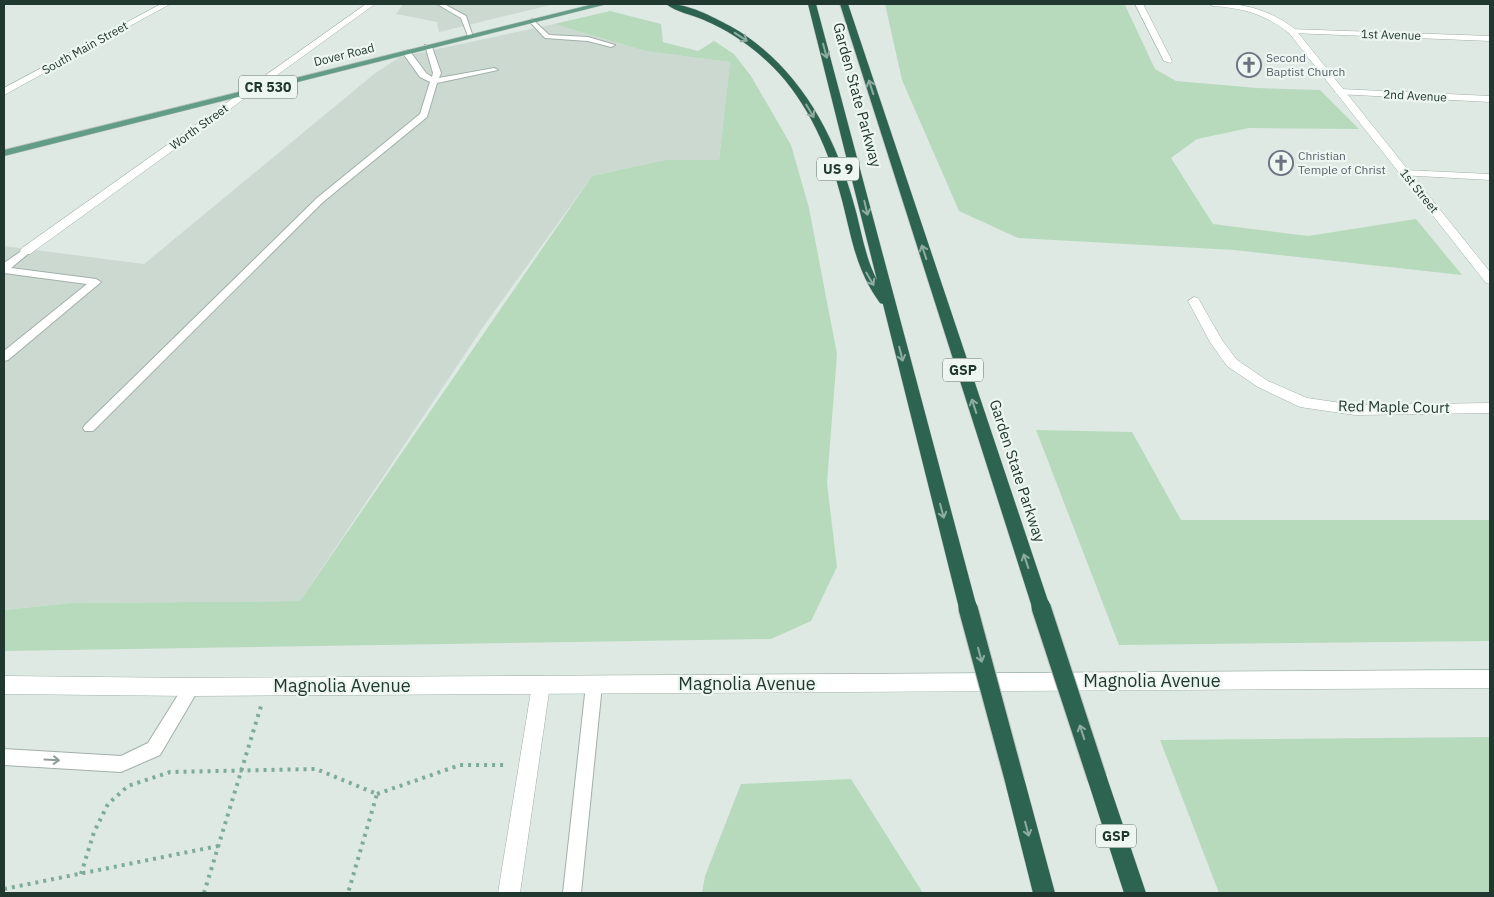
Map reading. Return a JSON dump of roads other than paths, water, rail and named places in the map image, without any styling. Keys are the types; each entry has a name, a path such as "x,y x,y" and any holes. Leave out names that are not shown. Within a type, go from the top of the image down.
{"highway":[{"name":"US 9","path":"670,4 711,20 740,35 771,61 798,92 817,124 838,171 866,272 878,293 889,307"},
{"name":"Garden State Parkway","path":"812,4 860,182 889,307 1044,893"},
{"name":"Garden State Parkway","path":"844,4 1136,893"}],"main road":[{"name":"Dover Road","path":"4,153 603,4"}],"street":[{"name":"South Main Street","path":"4,92 166,4"},
{"name":"Worth Street","path":"26,251 372,4"},
{"path":"1139,4 1168,61"},
{"name":"1st Street","path":"1214,4 1240,6 1268,13 1292,31 1490,278"},
{"name":"1st Avenue","path":"1292,31 1490,39"},
{"name":"2nd Avenue","path":"1340,92 1490,99"},
{"path":"1404,172 1490,177"},
{"name":"Red Maple Court","path":"1194,301 1217,342 1232,363 1263,384 1305,403 1355,410 1490,408"},
{"name":"Magnolia Avenue","path":"4,685 267,687 1490,679"},
{"path":"509,893 541,685"}],"lane":[{"path":"440,4 464,17 471,36"},
{"path":"450,10 457,4"},
{"path":"532,22 547,37 576,36 596,39 611,46"},
{"path":"89,428 320,200 424,115 437,73 428,47"},
{"path":"406,52 422,75 434,81 494,70"},
{"path":"4,269 26,251"},
{"path":"4,269 96,282 4,357"},
{"path":"572,893 594,685"},
{"path":"4,757 121,764 154,749 192,687"}],"place":[{"name":"Second Baptist Church","path":"1249,65"},
{"name":"Christian Temple of Christ","path":"1281,163"}]}
